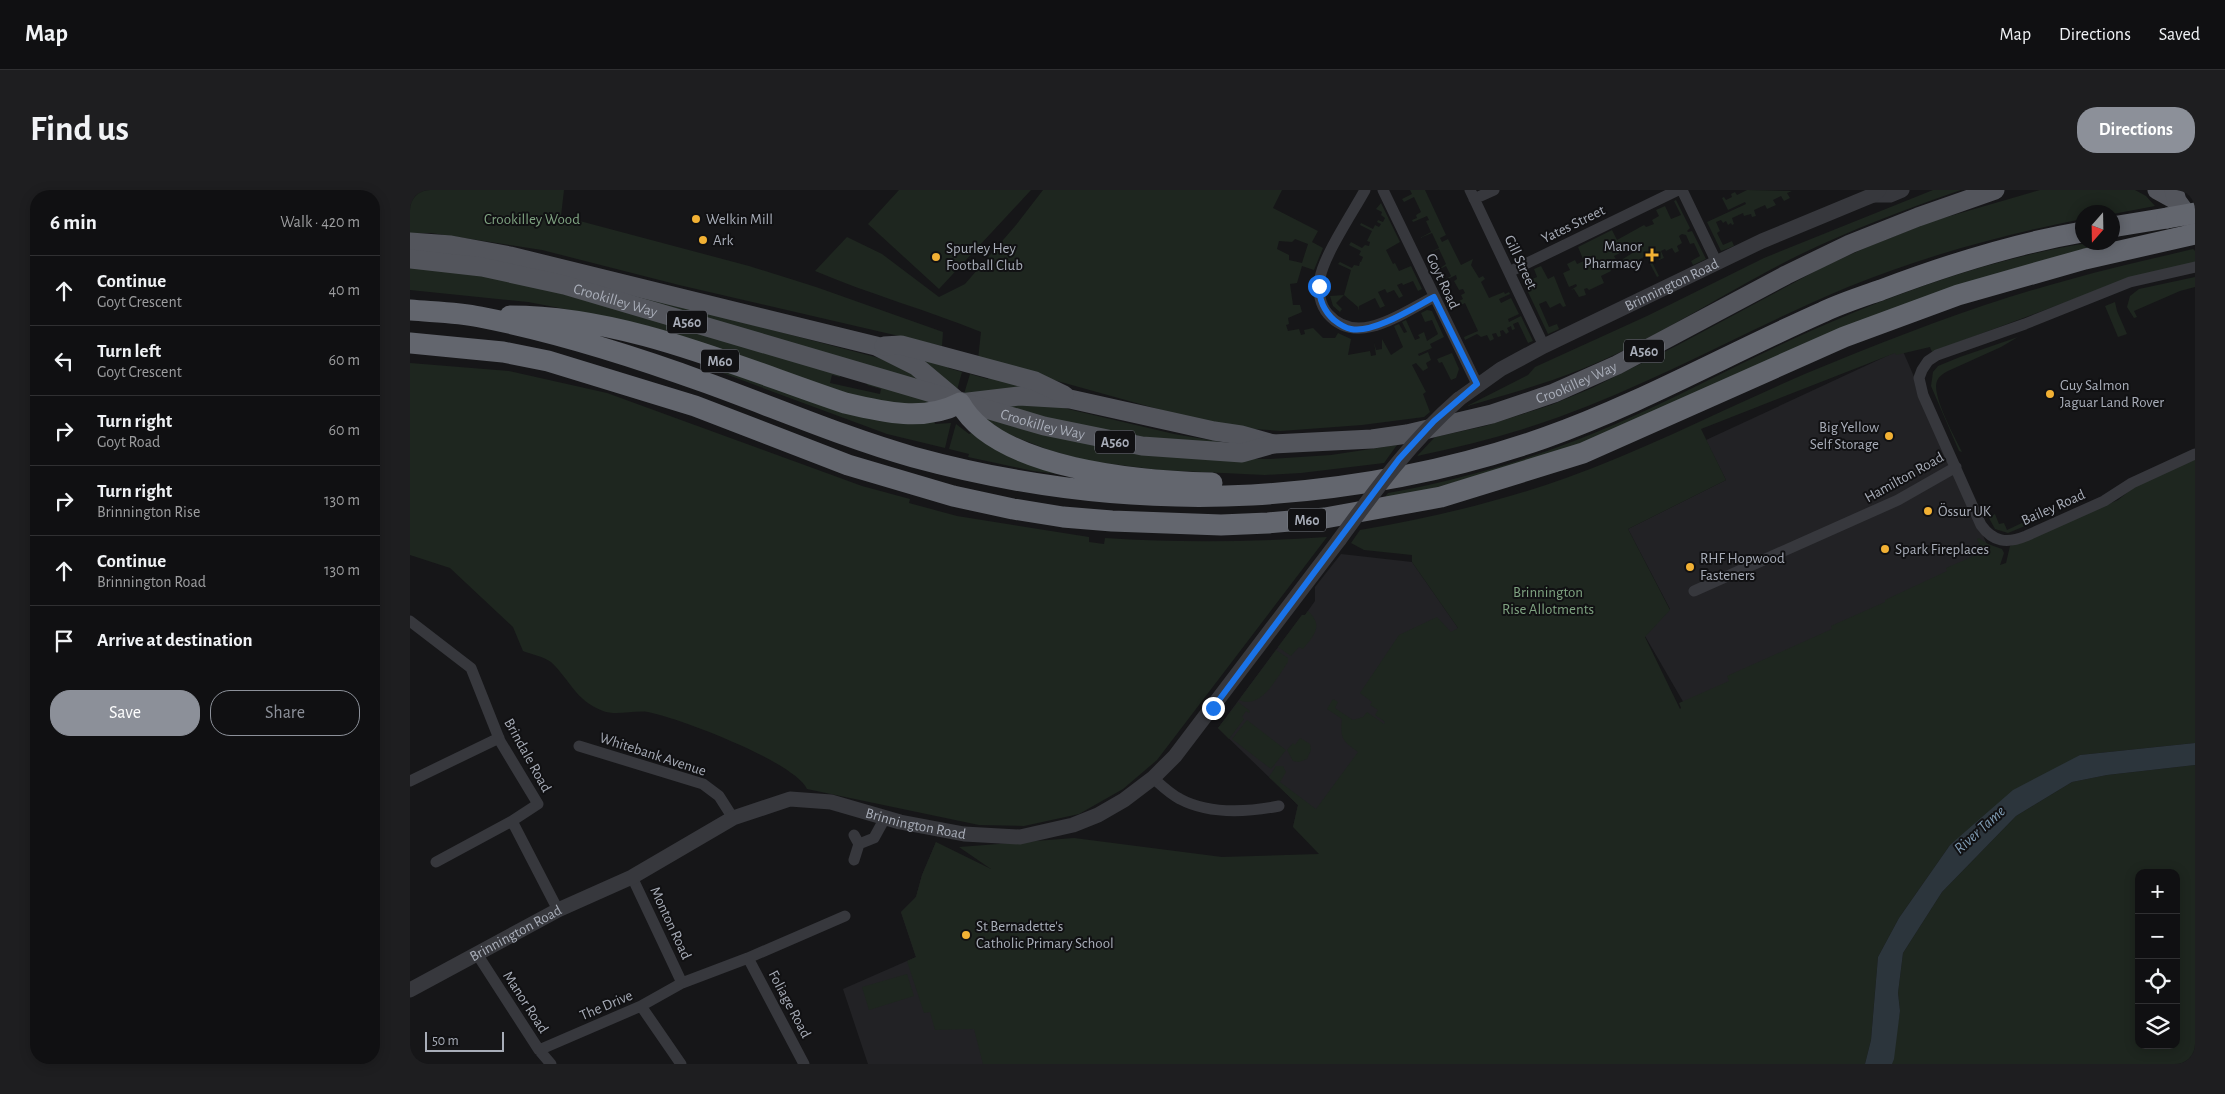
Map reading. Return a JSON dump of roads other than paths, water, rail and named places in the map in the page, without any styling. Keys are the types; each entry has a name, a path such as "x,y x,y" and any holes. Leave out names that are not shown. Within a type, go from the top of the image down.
{"highway":[{"path":"2120,224 2172,203 2195,213"},
{"name":"M60","path":"410,343 503,352 548,361 695,406 848,465 944,493 1012,509 1063,518 1112,521 1221,525 1268,523 1325,518 1440,497 1583,453 1844,337 1958,295 2191,232"},
{"name":"M60","path":"476,316 582,342 638,359 846,436 914,457 986,474 1050,486 1121,494 1178,497 1251,495 1367,483 1454,465 1544,438 1617,409 1826,310 1952,263 2075,233"},
{"name":"M60","path":"410,310 476,316 564,318 626,331 659,340 845,403 895,413 925,413 947,410 960,403 973,421 999,441 1019,451 1055,463 1111,474 1155,479 1304,490"}],"main road":[{"name":"Crookilley Way","path":"410,259 482,267 564,286 1053,429 1142,446 1242,453 1273,444 1372,439 1408,434 1492,414 1554,393 1634,356 1786,274 1850,244 1994,190"},
{"path":"2157,190 2172,203 2191,232"},
{"name":"Crookilley Way","path":"410,242 451,245 510,256 876,346 916,366 960,403 1019,396 1070,398 1214,431 1242,435 1273,444"},
{"name":"Crookilley Way","path":"876,346 902,345 1036,381 1070,398"}],"street":[{"path":"1365,190 1330,253 1320,277 1321,299 1326,311 1350,329 1363,329 1386,321 1434,297"},
{"name":"Goyt Road","path":"1383,190 1477,384"},
{"path":"1472,195 1494,190"},
{"name":"Yates Street","path":"1509,272 1678,190"},
{"path":"1682,190 1717,263"},
{"name":"Brinnington Road","path":"410,990 558,910 632,877 733,818 790,799 830,802 885,818 964,834 1020,836 1073,826 1098,815 1124,800 1153,778 1175,756 1410,447 1434,421 1477,384 1544,346 1762,241 1876,193 1890,194 1902,190"},
{"name":"Gill Street","path":"1472,195 1544,346"},
{"name":"Hamilton Road","path":"1694,591 1898,500 1956,467 1920,386 1919,378 1928,361 1937,355 2025,324 2130,282 2195,267"},
{"name":"Bailey Road","path":"1956,467 1985,531 1992,537 2007,542 2026,536 2104,501 2132,483 2195,454"},
{"name":"Brindale Road","path":"410,621 471,668 499,738 538,804 512,821"},
{"path":"410,780 499,738"},
{"name":"Whitebank Avenue","path":"579,746 704,784 719,796 733,818"},
{"path":"1153,778 1180,799 1204,807 1219,810 1248,810 1279,806"},
{"path":"854,860 856,839 874,838 885,818"},
{"path":"436,862 512,821 558,910"},
{"name":"Monton Road","path":"632,877 682,983"},
{"name":"Foliage Road","path":"682,983 748,958 845,916"},
{"name":"Manor Road","path":"477,954 539,1050 551,1064"},
{"name":"Foliage Road","path":"748,958 804,1064"},
{"name":"The Drive","path":"539,1050 641,1006 682,983"},
{"path":"641,1006 681,1064"}],"water":[{"name":"River Tame","path":"2195,743 2195,765 2107,775 2072,782 2016,816 1942,892 1903,953 1898,993 1900,1011 1894,1059 1892,1064 1865,1064 1871,1040 1878,957 1899,918 1950,845 2013,790 2080,755"}],"place":[{"name":"Welkin Mill","path":"696,219"},
{"name":"Ark","path":"703,240"},
{"name":"Manor Pharmacy","path":"1652,255"},
{"name":"Spurley Hey Football Club","path":"936,257"},
{"name":"Guy Salmon Jaguar Land Rover","path":"2050,394"},
{"name":"Big Yellow Self Storage","path":"1889,436"},
{"name":"Össur UK","path":"1928,511"},
{"name":"Spark Fireplaces","path":"1885,549"},
{"name":"RHF Hopwood Fasteners","path":"1690,567"},
{"name":"St Bernadette's Catholic Primary School","path":"966,935"}],"park label":[{"name":"Crookilley Wood","path":"532,219"},
{"name":"Brinnington Rise Allotments","path":"1548,600"}]}
